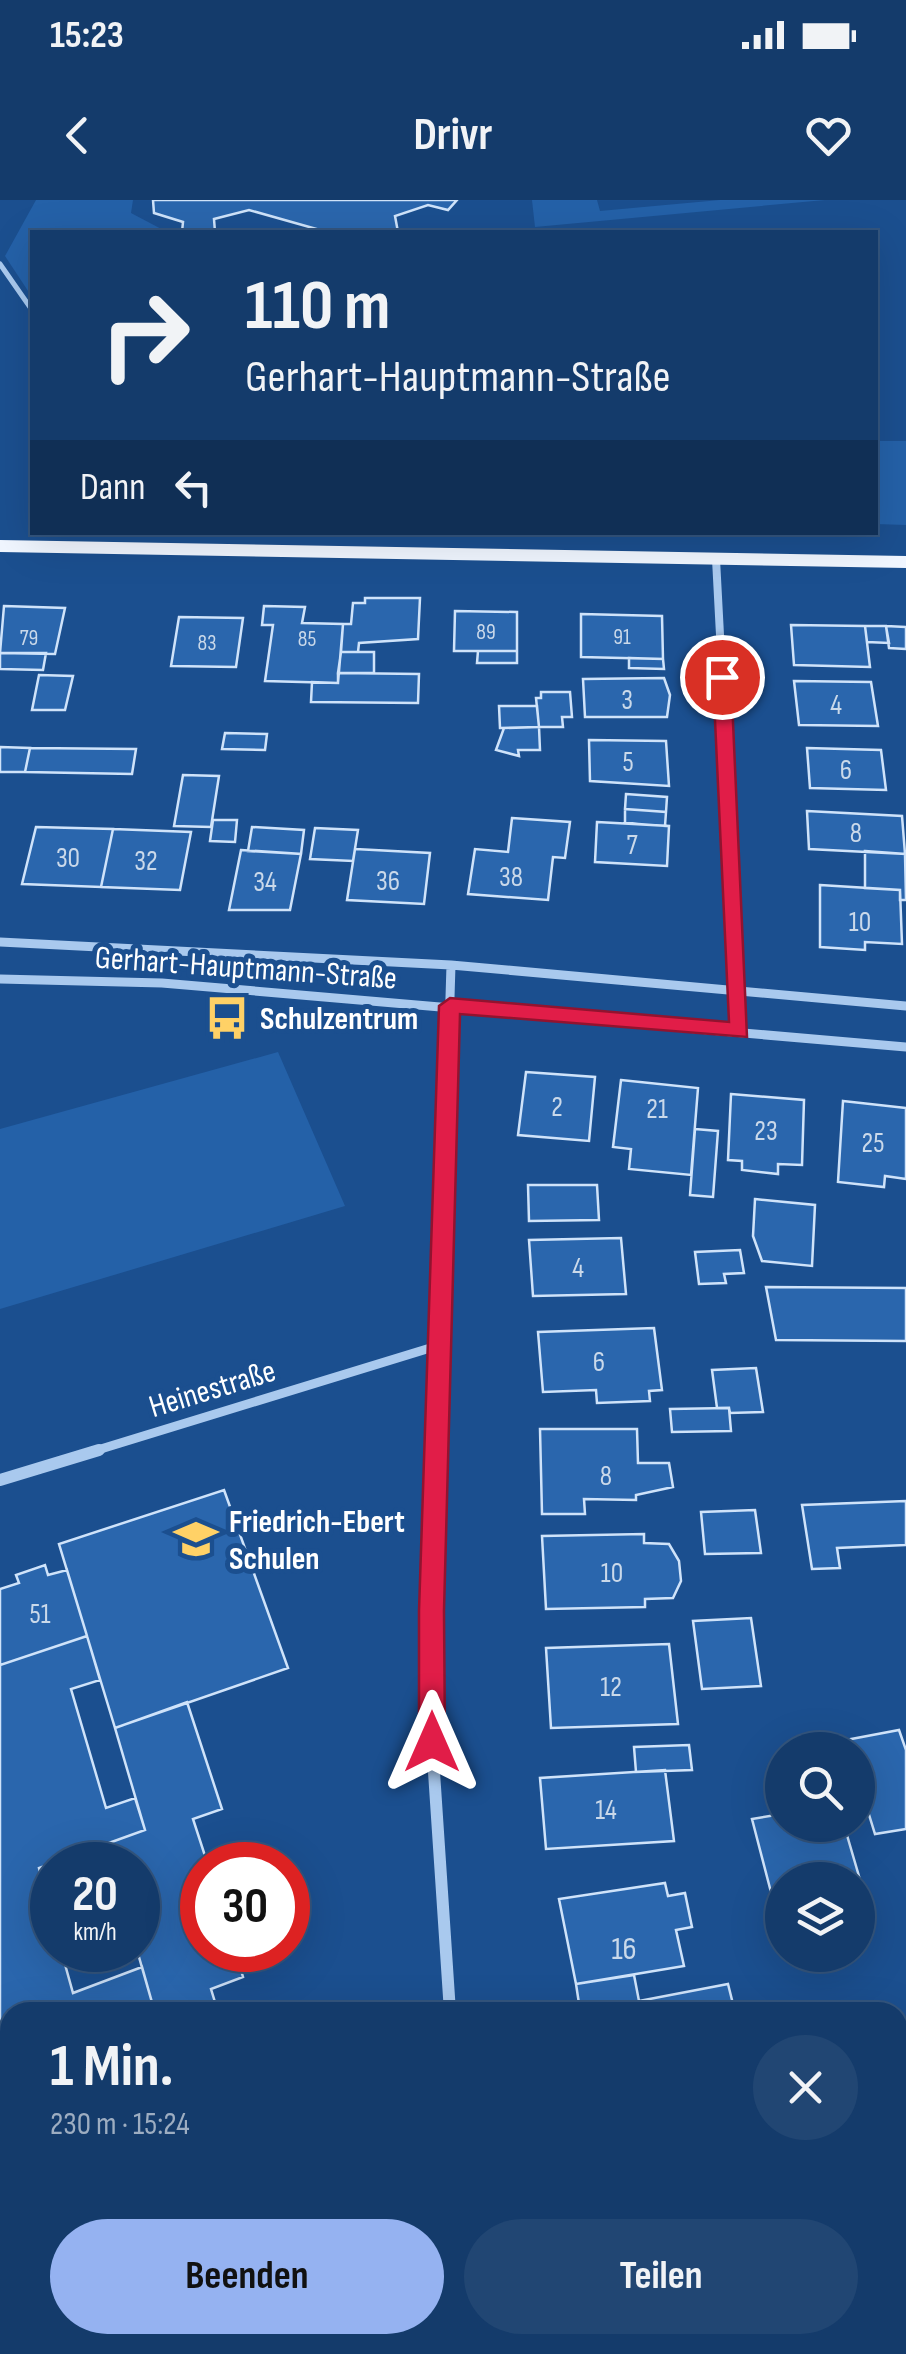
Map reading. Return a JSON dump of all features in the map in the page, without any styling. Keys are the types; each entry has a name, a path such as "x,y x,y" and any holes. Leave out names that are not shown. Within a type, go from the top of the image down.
{"main road":[{"path":"0,546 906,562"}],"street":[{"path":"716,559 740,1031"},
{"name":"Gerhart-Hauptmann-Straße","path":"0,942 451,964 906,1006"},
{"path":"449,2002 432,1742 451,964"},
{"name":"Gerhart-Hauptmann-Straße","path":"0,979 162,984 906,1047"},
{"name":"Heinestraße","path":"0,1480 440,1345"}],"lane":[{"path":"0,264 30,307"}],"shaded area":[{"path":"36,200 133,200 131,213 163,230 30,230 30,294 5,256"},
{"path":"532,200 597,200 600,211 720,200 825,200 535,227"},
{"path":"878,441 906,441 906,525 878,524"},
{"path":"278,1052 345,1206 0,1309 0,1129"}],"building":[{"path":"153,200 457,200 448,210 428,205 395,216 398,230 320,230 249,210 214,219 215,230 182,230 183,222 154,213"},
{"path":"365,598 420,598 418,639 359,643 358,652 341,652 343,624 351,624 353,603 365,603"},
{"path":"4,606 65,608 55,654 0,653"},
{"path":"264,606 305,607 302,623 343,624 338,683 265,681 273,625 262,625"},
{"path":"455,611 517,612 517,651 454,651"},
{"path":"581,614 662,616 663,659 581,657"},
{"path":"179,617 243,618 236,667 171,666"},
{"path":"791,625 865,626 870,667 794,665"},
{"path":"865,626 886,626 889,643 867,642"},
{"path":"886,626 906,627 906,649 889,648"},
{"path":"478,651 517,651 517,663 477,663"},
{"path":"341,652 374,652 374,673 338,673"},
{"path":"0,653 46,653 43,670 0,669"},
{"path":"629,658 663,659 664,669 629,668"},
{"path":"338,673 419,674 418,703 311,702 312,682 338,683"},
{"path":"39,675 73,676 65,710 32,710"},
{"path":"664,678 670,695 667,717 585,717 583,679"},
{"path":"794,681 871,682 878,726 799,725"},
{"path":"541,692 570,692 572,717 562,717 563,727 539,727 536,698 541,698"},
{"path":"499,706 537,706 539,727 500,728"},
{"path":"539,727 540,750 518,750 519,756 496,750 504,728"},
{"path":"225,733 267,734 265,750 222,749"},
{"path":"589,740 666,741 669,786 590,781"},
{"path":"0,747 30,748 25,772 0,772"},
{"path":"30,748 136,749 132,774 25,772"},
{"path":"807,748 881,750 886,790 810,788"},
{"path":"183,775 219,776 211,827 174,826"},
{"path":"626,794 667,797 666,812 625,809"},
{"path":"625,809 666,812 665,826 625,823"},
{"path":"807,811 902,816 905,854 809,849"},
{"path":"512,818 570,822 565,858 553,857 548,900 468,894 475,849 508,852"},
{"path":"213,820 237,820 235,842 210,841"},
{"path":"597,822 669,826 667,866 595,862"},
{"path":"36,827 113,829 101,887 22,884"},
{"path":"252,827 304,830 301,854 248,851"},
{"path":"315,828 358,830 353,861 310,859"},
{"path":"113,829 191,832 180,890 101,887"},
{"path":"355,849 430,853 424,904 347,900"},
{"path":"241,850 301,854 290,910 229,910"},
{"path":"865,851 905,854 906,900 900,900 900,890 865,888"},
{"path":"820,885 900,890 902,944 865,942 865,950 820,947"},
{"path":"526,1072 595,1077 589,1141 518,1135"},
{"path":"621,1080 698,1088 691,1175 629,1169 631,1149 613,1147"},
{"path":"731,1094 804,1100 802,1165 778,1164 778,1174 742,1170 742,1161 728,1160"},
{"path":"843,1101 906,1108 906,1179 885,1176 884,1187 838,1182"},
{"path":"695,1129 718,1131 713,1197 690,1195"},
{"path":"528,1185 597,1185 599,1220 529,1221"},
{"path":"755,1199 815,1205 812,1266 762,1261 753,1236"},
{"path":"621,1238 626,1294 533,1296 529,1240"},
{"path":"740,1250 744,1273 724,1274 726,1283 699,1284 695,1252"},
{"path":"766,1287 906,1288 906,1341 776,1340"},
{"path":"654,1328 662,1390 649,1391 650,1401 597,1403 596,1390 543,1392 538,1332"},
{"path":"756,1368 763,1412 730,1413 729,1408 717,1408 712,1370"},
{"path":"729,1408 731,1431 672,1432 670,1409"},
{"path":"540,1429 637,1429 638,1463 669,1463 673,1487 636,1495 636,1500 584,1499 585,1514 542,1514"},
{"path":"224,1490 288,1668 115,1728 59,1544"},
{"path":"906,1501 906,1545 837,1548 840,1568 812,1569 802,1505"},
{"path":"755,1510 761,1553 705,1554 701,1512"},
{"path":"644,1534 644,1543 669,1544 679,1561 681,1581 673,1598 645,1599 645,1607 546,1609 542,1536"},
{"path":"45,1565 48,1575 67,1570 87,1636 0,1665 0,1589 19,1583 16,1575"},
{"path":"751,1618 761,1686 702,1689 693,1621"},
{"path":"87,1636 100,1680 71,1689 106,1808 135,1798 145,1830 112,1842 30,1842 30,1972 67,1972 73,1993 129,1972 143,1972 152,2002 0,2002 0,1665"},
{"path":"669,1644 678,1724 551,1728 546,1648"},
{"path":"187,1702 222,1809 193,1819 200,1842 180,1842 180,1972 242,1972 243,1977 211,1989 215,2002 152,2002 143,1972 160,1972 160,1842 112,1842 145,1830 115,1728"},
{"path":"899,1730 906,1750 906,1829 875,1834 875,1735"},
{"path":"689,1745 692,1770 636,1772 634,1747"},
{"path":"665,1770 674,1841 546,1849 540,1778"},
{"path":"765,1817 765,1842 849,1842 855,1862 765,1862 765,1869 752,1819"},
{"path":"665,1883 668,1896 685,1893 692,1927 676,1930 684,1966 576,1984 559,1899"},
{"path":"634,1975 639,2001 579,2002 576,1984"},
{"path":"728,1984 732,2002 639,2002"}],"place":[{"name":"Schulzentrum","path":"227,1018"},
{"name":"Friedrich-Ebert Schulen","path":"196,1539"}],"route":[{"path":"432,1742 432,1611 450,1006 740,1031 722,677"}]}
